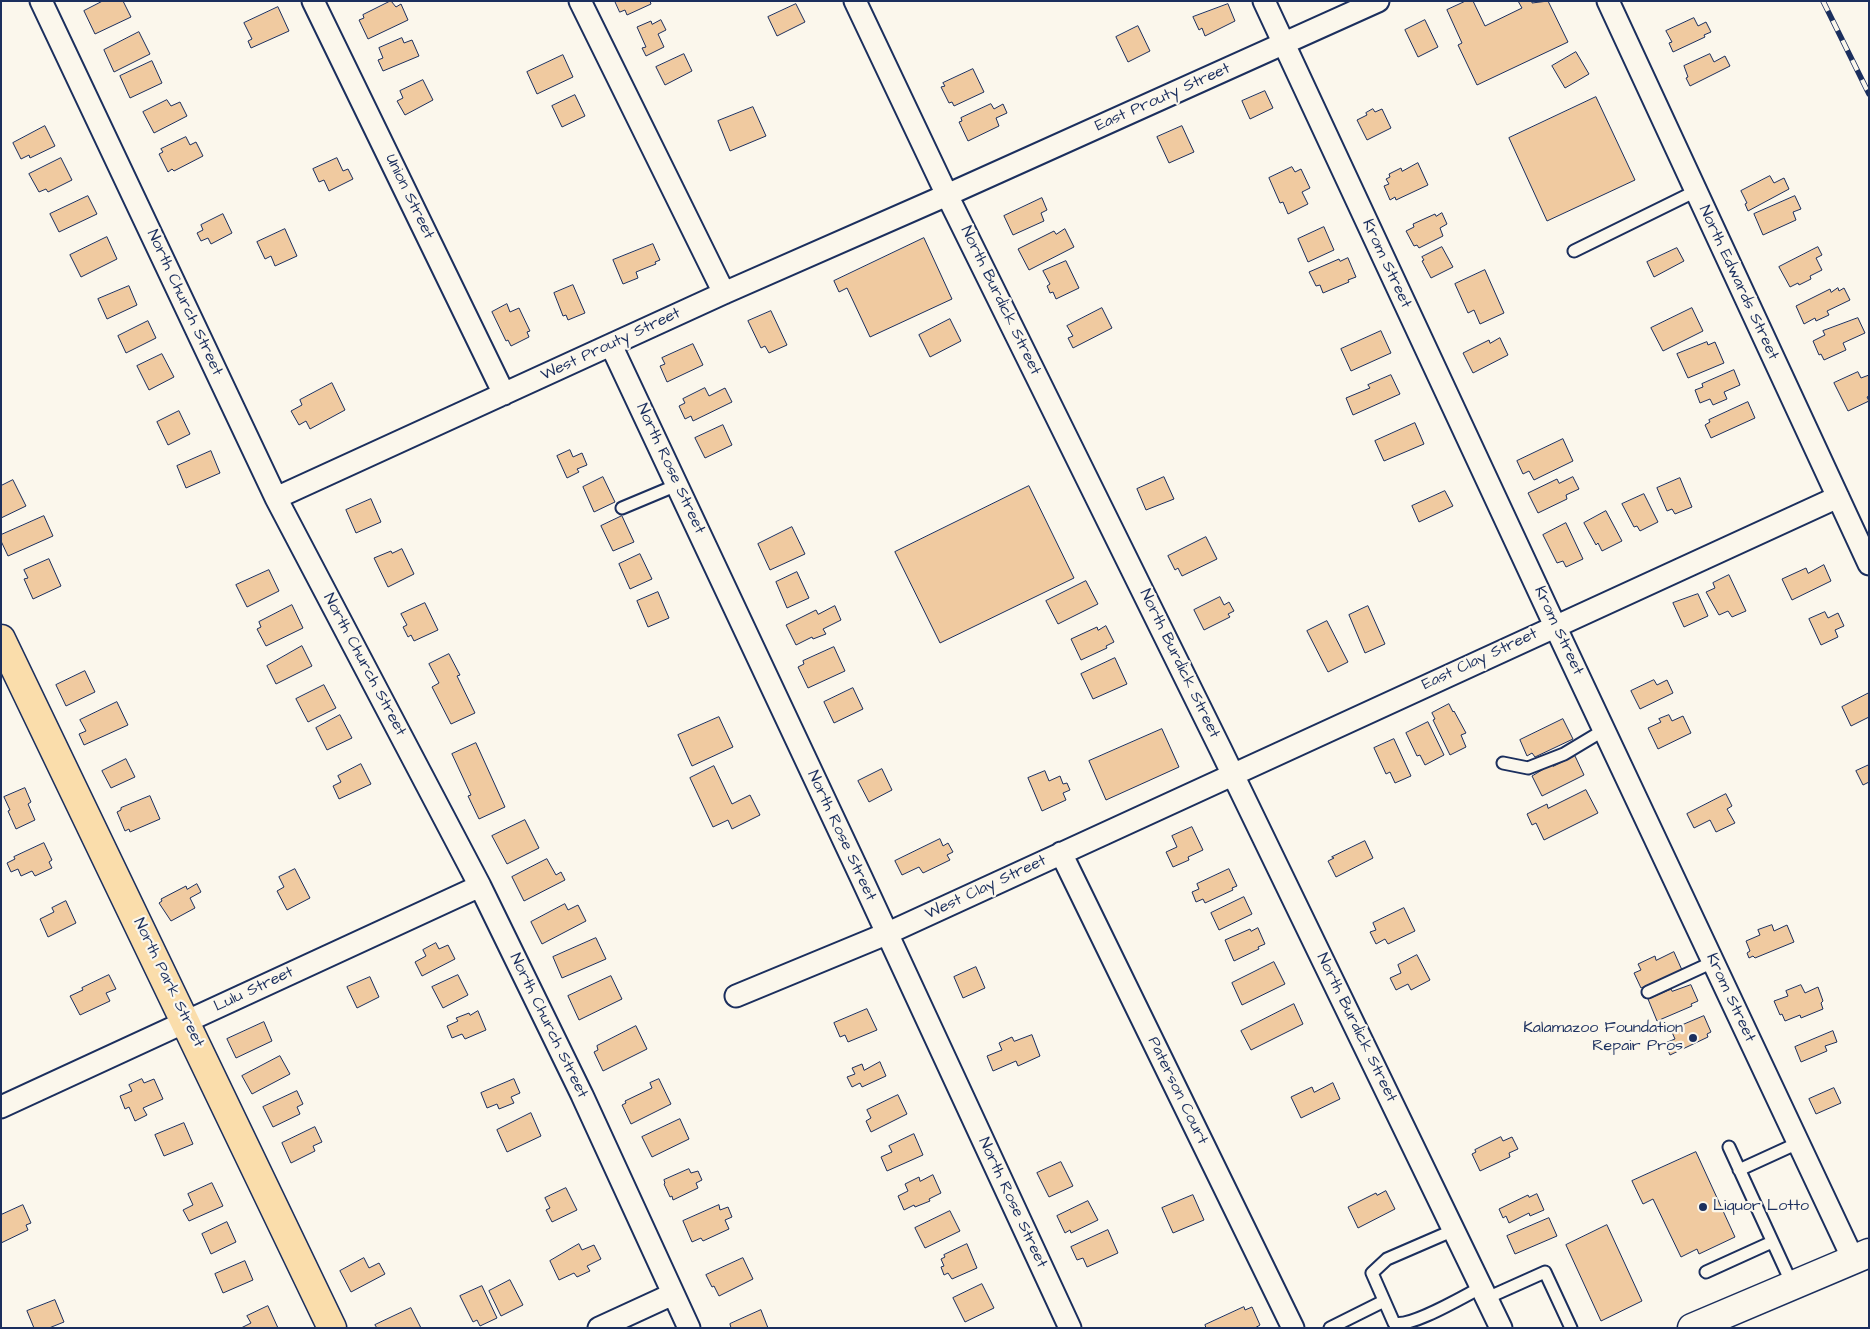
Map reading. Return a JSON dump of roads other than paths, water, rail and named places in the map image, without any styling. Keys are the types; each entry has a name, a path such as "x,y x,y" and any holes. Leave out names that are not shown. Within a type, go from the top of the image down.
{"main road":[{"name":"North Park Street","path":"1,639 332,1328"}],"street":[{"name":"North Church Street","path":"42,1 276,498 480,886 582,1095 689,1328"},
{"name":"Union Street","path":"313,1 504,394"},
{"path":"580,1 724,293"},
{"name":"North Burdick Street","path":"855,1 947,195 1233,774 1501,1328"},
{"name":"Krom Street","path":"1264,1 1798,1143 1861,1256"},
{"name":"East Prouty Street","path":"947,195 1378,1"},
{"name":"North Edwards Street","path":"1608,1 1869,564"},
{"name":"West Prouty Street","path":"276,498 724,293 947,195"},
{"name":"North Rose Street","path":"611,345 857,868 1070,1328"},
{"name":"East Clay Street","path":"1233,774 1838,497"},
{"name":"West Clay Street","path":"736,996 886,934 1233,774"},
{"name":"Paterson Court","path":"1061,853 1293,1328"},
{"name":"Lulu Street","path":"1,1107 480,886"},
{"path":"1692,1328 1861,1256"},
{"path":"599,1328 673,1294"}],"lane":[{"path":"1574,250 1696,191"},
{"path":"622,508 677,485"},
{"path":"1503,763 1528,768 1564,754 1604,730"},
{"path":"1648,992 1713,962"},
{"path":"1740,1170 1798,1143"},
{"path":"1729,1147 1792,1284"},
{"path":"1454,1230 1387,1259 1372,1273 1394,1324 1400,1325 1415,1321 1484,1293 1545,1272 1571,1328"},
{"path":"1706,1272 1772,1242"},
{"path":"1330,1328 1384,1301"}],"railway":[{"path":"1823,1 1869,94"}],"place":[{"name":"Kalamazoo Foundation Repair Pros","path":"1693,1038"},
{"name":"Liquor Lotto","path":"1703,1207"}]}
